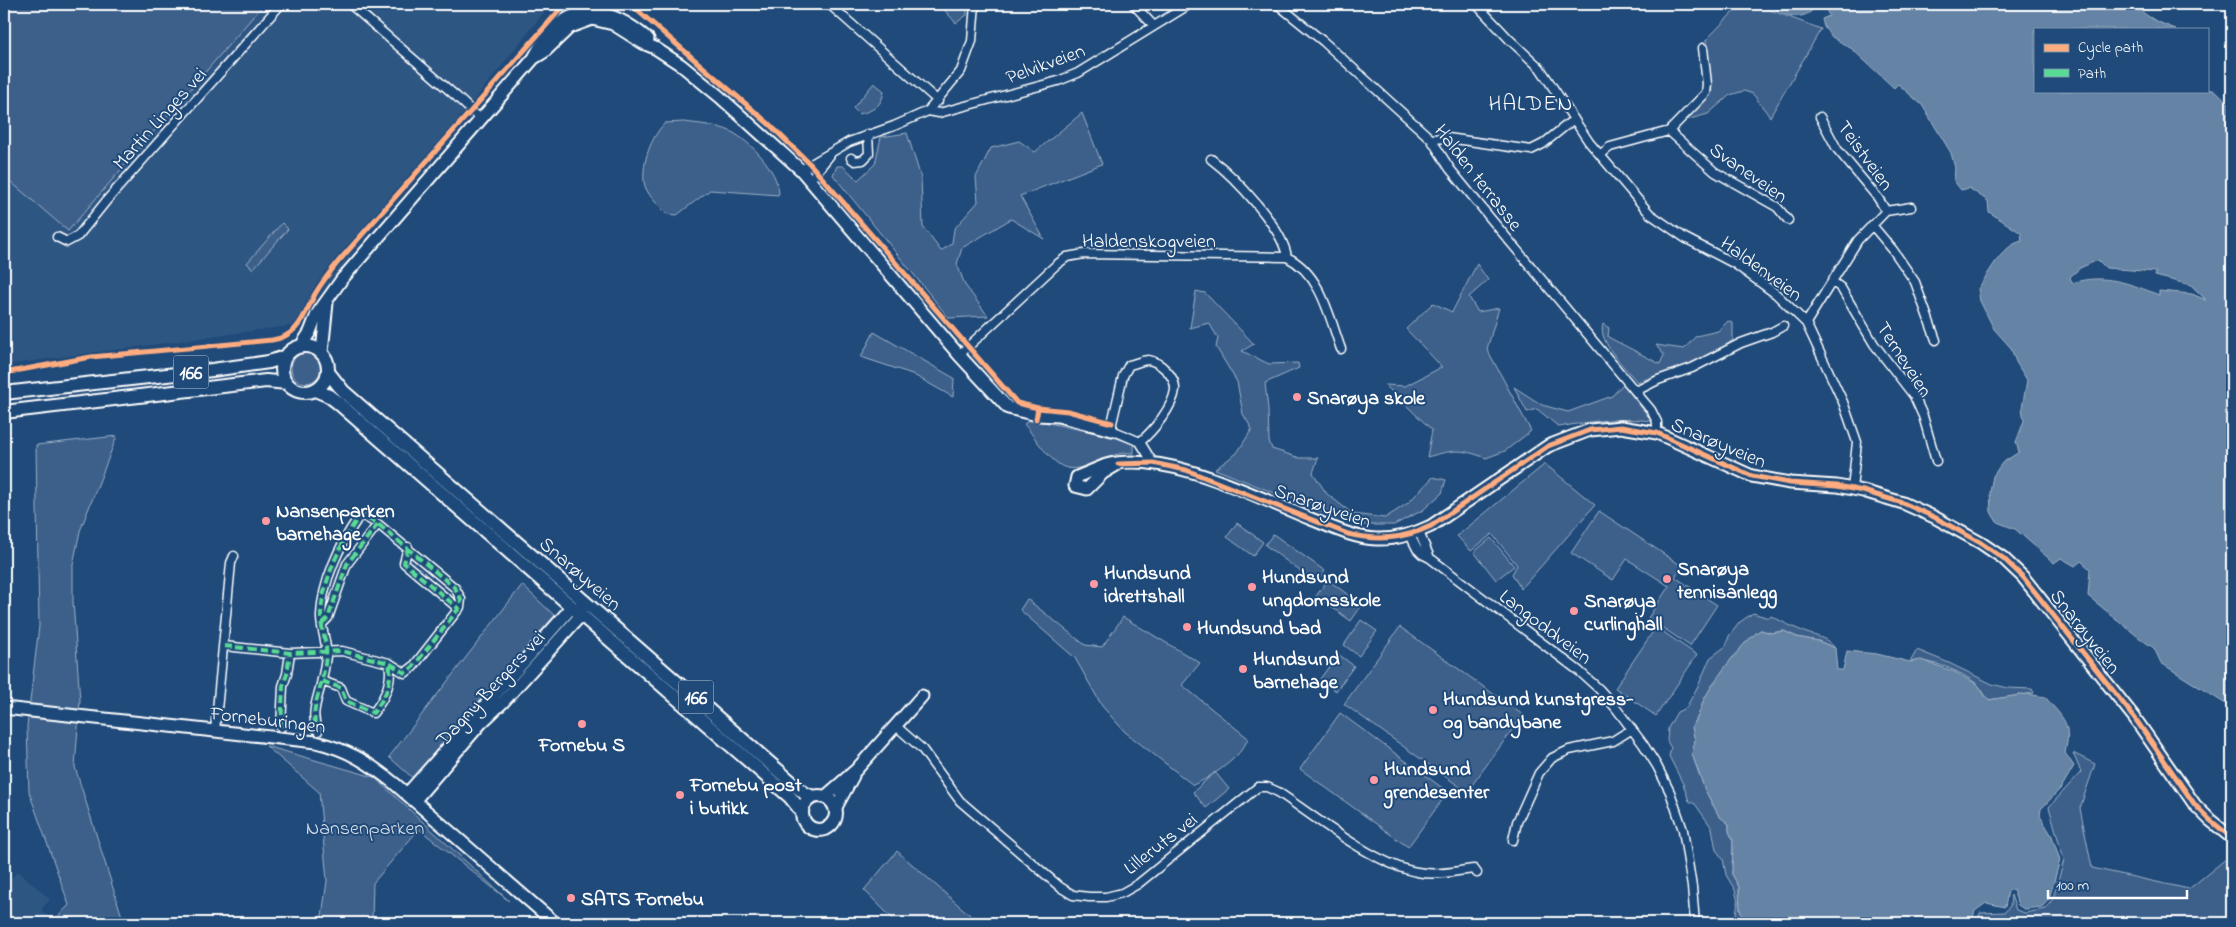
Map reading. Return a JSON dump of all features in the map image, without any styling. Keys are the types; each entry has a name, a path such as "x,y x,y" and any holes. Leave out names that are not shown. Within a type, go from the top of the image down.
{"main road":[{"path":"301,346 312,347 322,352"},
{"name":"166","path":"4,393 263,363 285,357 292,350 301,346"},
{"name":"166","path":"322,352 328,364 328,372"},
{"path":"285,357 282,373 287,382"},
{"path":"315,390 324,382 328,372"},
{"name":"Snarøyveien","path":"328,372 343,391 804,792 819,797"},
{"name":"166","path":"4,412 266,381 287,382 302,392 315,390"},
{"name":"Snarøyveien","path":"315,390 337,402 790,797 802,812"},
{"path":"802,812 806,801 819,797"},
{"name":"166","path":"802,812 805,823 811,828 818,830 832,824 835,817 833,803 819,797"}],"street":[{"name":"Martin Linges vei","path":"56,237 67,242 78,236 281,4"},
{"path":"348,4 451,91 480,119"},
{"path":"829,4 938,101"},
{"path":"801,170 818,159 830,155 849,142 894,126 928,110 938,101 961,71 968,54 972,41 975,4"},
{"path":"1133,4 1154,26"},
{"name":"Pelvikveien","path":"928,110 939,114 1078,73 1190,4"},
{"name":"Halden terrasse","path":"1277,4 1324,42 1431,139 1462,183 1656,417 1657,433"},
{"name":"Haldenveien","path":"1476,4 1540,68 1589,142 1650,214 1685,238 1734,264 1776,294 1806,323 1843,402 1857,442 1852,489"},
{"path":"301,346 310,332 317,314 352,266 534,58 539,48 562,21 574,15 590,11 603,11 618,17 646,37 655,48 714,92 801,170 959,355 1008,408 1036,415 1058,416 1112,430 1140,442 1153,463"},
{"path":"1601,154 1610,147 1669,131 1706,93 1707,84 1703,48"},
{"name":"Teistveien","path":"1820,117 1837,149 1878,198 1886,211"},
{"path":"1431,139 1448,138 1530,150 1543,144 1574,119"},
{"name":"Svaneveien","path":"1669,131 1715,172 1777,207 1788,220"},
{"path":"851,158 855,161 863,160 869,154 868,134"},
{"path":"810,180 830,155"},
{"path":"1211,159 1229,173 1256,204 1286,245 1287,257 1300,264 1320,290 1340,349"},
{"name":"Teistveien","path":"1806,323 1858,240 1872,224 1886,211 1911,207"},
{"path":"1872,224 1915,282 1936,340"},
{"name":"Haldenskogveien","path":"959,355 1067,257 1084,254 1287,257"},
{"name":"Terneveien","path":"1833,282 1841,288 1874,344 1914,396 1923,416 1936,461"},
{"path":"322,352 328,301"},
{"path":"1636,391 1658,380 1692,368 1741,343 1783,326"},
{"path":"1112,430 1116,399 1123,376 1130,365 1147,360 1161,365 1170,375 1176,389 1154,430 1140,442"},
{"name":"Snarøyveien","path":"1087,479 1111,466 1153,463 1207,477 1348,534 1376,539 1415,533 1444,518 1528,458 1563,439 1590,430 1621,427 1657,433 1752,476 1790,483 1852,489 1887,497 1934,517 1981,543 2014,568 2045,602 2134,717 2195,805 2232,838"},
{"path":"224,646 290,653 326,652 342,651 389,663 405,673 409,672 459,609 461,599 455,588 378,524 363,516 358,518 337,557 322,599 320,617 326,652 322,681 316,698 314,723 318,731"},
{"path":"322,624 328,618 347,564 378,524"},
{"name":"Langoddveien","path":"1415,533 1417,549 1580,671 1599,689 1632,729 1657,766 1678,812 1690,867 1695,923"},
{"path":"408,547 404,563 459,609"},
{"path":"215,731 230,572 234,556"},
{"path":"576,611 579,596"},
{"name":"Dagny Bergers vei","path":"411,797 576,611"},
{"path":"280,727 283,686 290,653"},
{"path":"322,681 341,688 346,701 373,713 382,701 391,678 389,663"},
{"path":"819,797 856,770 922,696"},
{"name":"Forneburingen","path":"4,708 316,742 340,748 376,768 554,923"},
{"name":"Lilleruts vei","path":"896,726 922,749 960,801 1049,879 1073,895 1106,897 1138,884 1258,787 1267,787 1278,792 1356,844 1400,868 1435,874 1474,869 1477,873"},
{"path":"1513,840 1517,822 1539,773 1552,758 1569,750 1613,741 1632,729"},
{"path":"835,809 856,770"}],"shaded area":[{"path":"4,4 537,4 546,10 468,108 471,111 413,177 296,325 4,365"},
{"path":"1769,4 2135,4 2148,16 2174,28 2034,28 2034,92 2208,92 2208,89 2216,92 2232,105 2232,708 2161,663 2154,648 2088,596 2090,569 2081,561 2075,566 2061,558 2054,563 2015,529 1997,522 1991,512 1990,492 1993,476 2002,463 2019,452 2016,442 2024,421 2022,408 2027,380 2016,362 2011,348 1994,329 1980,301 1978,289 2002,254 2008,248 2022,241 2021,233 1989,212 1988,201 1969,188 1961,190 1954,181 1955,168 1951,153 1922,105 1898,84 1894,88 1852,49 1832,37 1824,27 1822,19 1829,16 1827,11 1817,5 1806,15 1793,16 1780,12","holes":["2098,260 2106,268 2156,272 2155,276 2191,285 2206,300 2192,294 2159,291 2159,295 2126,283 2105,279 2083,280 2072,283 2070,277 2080,268"]},
{"path":"1761,630 1771,633 1784,631 1797,637 1818,641 1835,648 1837,670 1843,670 1847,651 1877,654 1910,662 1921,660 1955,672 1978,685 1988,700 2027,694 2045,697 2065,722 2068,735 2065,753 2074,766 2061,788 2041,809 2040,816 2052,836 2060,860 2049,899 2042,907 2024,909 2018,905 2013,889 2008,891 2005,907 1986,903 1975,911 1971,923 1749,923 1744,921 1740,910 1739,887 1732,874 1733,841 1729,831 1729,824 1719,816 1705,790 1692,754 1695,740 1692,727 1707,694 1720,674 1738,651 1754,634"},
{"path":"18,871 50,899 41,910 49,917 44,923 4,923 4,873 11,879"}],"green space":[{"path":"4,4 264,4 68,231 4,176"},
{"path":"939,4 967,4 967,15 956,23"},
{"path":"1741,4 1754,4 1821,29 1770,117 1753,94 1744,91 1730,95 1708,114 1676,123 1701,104 1712,91 1706,40"},
{"path":"874,83 884,91 883,96 876,107 859,114 853,108"},
{"path":"1082,113 1102,164 1020,196 1044,239 1011,219 962,248 957,264 965,285 988,316 949,318 833,175 837,166 843,166 858,180 875,164 881,137 907,133 921,178 923,227 941,251 952,243 954,229 978,202 976,177 991,148 1019,141 1035,152"},
{"path":"684,122 725,129 746,142 762,157 768,166 777,184 778,195 710,190 677,215 667,214 647,191 644,182 644,166 648,150 665,123"},
{"path":"282,223 288,229 253,269 247,263"},
{"path":"1477,264 1488,280 1469,297 1478,312 1499,308 1487,349 1531,431 1505,451 1486,458 1463,451 1427,457 1432,430 1385,385 1405,386 1442,367 1406,329 1433,303 1452,312"},
{"path":"1196,291 1205,293 1254,344 1242,351 1269,364 1298,363 1299,368 1265,383 1269,441 1272,449 1300,458 1318,458 1313,473 1327,494 1353,514 1385,518 1408,503 1433,477 1446,480 1442,493 1423,510 1394,525 1358,525 1316,510 1303,495 1287,498 1215,469 1237,453 1252,429 1243,414 1237,382 1216,347 1218,338 1209,323 1190,328"},
{"path":"1728,321 1733,323 1733,340 1723,348 1688,365 1637,382 1608,347 1602,331 1603,324 1609,328 1608,337 1660,364 1664,355 1656,345 1684,349 1696,336 1718,331"},
{"path":"874,332 954,378 953,397 912,374 861,357"},
{"path":"306,353 312,354 320,362 320,374 312,382 306,383 300,382 292,374 291,368 292,362 300,354"},
{"path":"1623,384 1652,421 1605,420 1559,427 1537,409 1527,412 1514,387 1542,405 1568,412 1612,396"},
{"path":"1030,419 1110,436 1134,444 1134,453 1113,455 1084,467 1065,468 1048,454 1024,424"},
{"path":"117,436 80,531 73,565 73,601 80,701 75,767 124,923 52,923 69,905 29,792 27,726 39,626 36,445"},
{"path":"1545,464 1595,505 1521,589 1512,574 1517,565 1492,534 1471,551 1457,536"},
{"name":"Snarøya tennisanlegg","path":"1599,511 1682,566 1675,577 1717,605 1690,646 1648,618 1669,586 1627,559 1613,580 1571,553"},
{"path":"1237,523 1263,542 1253,556 1227,537"},
{"path":"1273,534 1325,571 1316,583 1265,545"},
{"path":"1491,538 1514,566 1496,580 1474,552"},
{"path":"1328,580 1362,605 1351,621 1316,596"},
{"path":"522,585 556,617 415,780 389,757"},
{"path":"1027,599 1085,645 1102,647 1123,617 1200,663 1182,685 1248,738 1245,745 1225,766 1193,785 1125,732 1102,706 1075,658 1020,610"},
{"path":"1753,613 1769,618 1771,616 1823,638 1835,648 1818,641 1797,637 1784,631 1771,633 1761,630 1754,634 1738,651 1720,674 1707,694 1692,726 1695,740 1692,754 1705,790 1719,816 1729,824 1729,831 1733,841 1732,874 1739,887 1740,910 1746,923 1739,923 1736,913 1738,902 1735,890 1726,875 1723,859 1716,850 1712,828 1695,804 1689,801 1669,756 1671,748 1667,741 1668,728 1677,712 1686,708 1710,658 1726,646 1729,636 1740,622"},
{"path":"1361,620 1377,631 1359,656 1344,645"},
{"name":"Hundsund kunstgress- og bandybane","path":"1400,627 1523,715 1467,792 1344,704"},
{"path":"1656,627 1697,655 1656,716 1615,688"},
{"path":"1917,650 1992,684 2008,688 2032,689 2034,693 1988,700 1977,684 1954,670 1927,662 1910,662"},
{"path":"1338,654 1354,666 1336,691 1320,679"},
{"name":"Hundsund grendesenter","path":"1340,713 1448,792 1408,847 1300,769"},
{"name":"Nansenparken","path":"266,746 374,777 509,901 419,829 373,883 372,923 321,923 327,881 319,792"},
{"path":"2073,753 2095,764 2080,808 2092,868 2189,889 2227,858 2232,863 2232,923 1977,923 1980,913 2005,912 2010,906 2011,895 2016,910 2025,913 2046,909 2053,898 2064,860 2049,807 2081,772"},
{"path":"1215,772 1229,789 1206,808 1193,792"},
{"path":"897,851 979,923 897,923 864,890"}],"marked path":[{"path":"224,646 290,653 342,651 389,663 405,673 413,667 460,607 461,599 455,588 378,524 363,516 358,518 333,564 322,603 321,620 326,646 326,651 326,656 314,718 318,731"},
{"path":"322,624 328,618 347,564 378,524"},
{"path":"408,547 404,563 459,609"},
{"path":"281,727 283,686 290,653"},
{"path":"322,681 341,688 346,701 373,713 387,690 390,677 389,663"}],"cycle path":[{"path":"4,373 91,357 272,340 289,334 304,317 326,277 338,262 565,4"},
{"path":"630,4 769,124 810,164 1017,403 1038,408 1036,419"},
{"path":"1037,415 1038,408 1068,411 1112,423"},
{"path":"1118,464 1153,463 1186,470 1348,534 1370,538 1390,538 1410,534 1431,526 1548,446 1590,430 1621,427 1657,433 1752,476 1790,483 1837,486 1863,491 1903,503 1934,517 1981,543 2003,558 2023,577 2134,717 2195,805 2232,838"}],"place":[{"name":"Snarøya skole","path":"1297,397"},
{"name":"Nansenparken barnehage","path":"266,521"},
{"name":"Snarøya tennisanlegg","path":"1667,579"},
{"name":"Hundsund idrettshall","path":"1094,584"},
{"name":"Hundsund ungdomsskole","path":"1252,587"},
{"name":"Snarøya curlinghall","path":"1574,611"},
{"name":"Hundsund bad","path":"1187,627"},
{"name":"Hundsund barnehage","path":"1243,669"},
{"name":"Hundsund kunstgress- og bandybane","path":"1433,710"},
{"name":"Fornebu S","path":"582,724"},
{"name":"Hundsund grendesenter","path":"1374,780"},
{"name":"Fornebu post i butikk","path":"680,795"},
{"name":"SATS Fornebu","path":"571,898"}],"district":[{"name":"HALDEN","path":"1531,102"}]}
